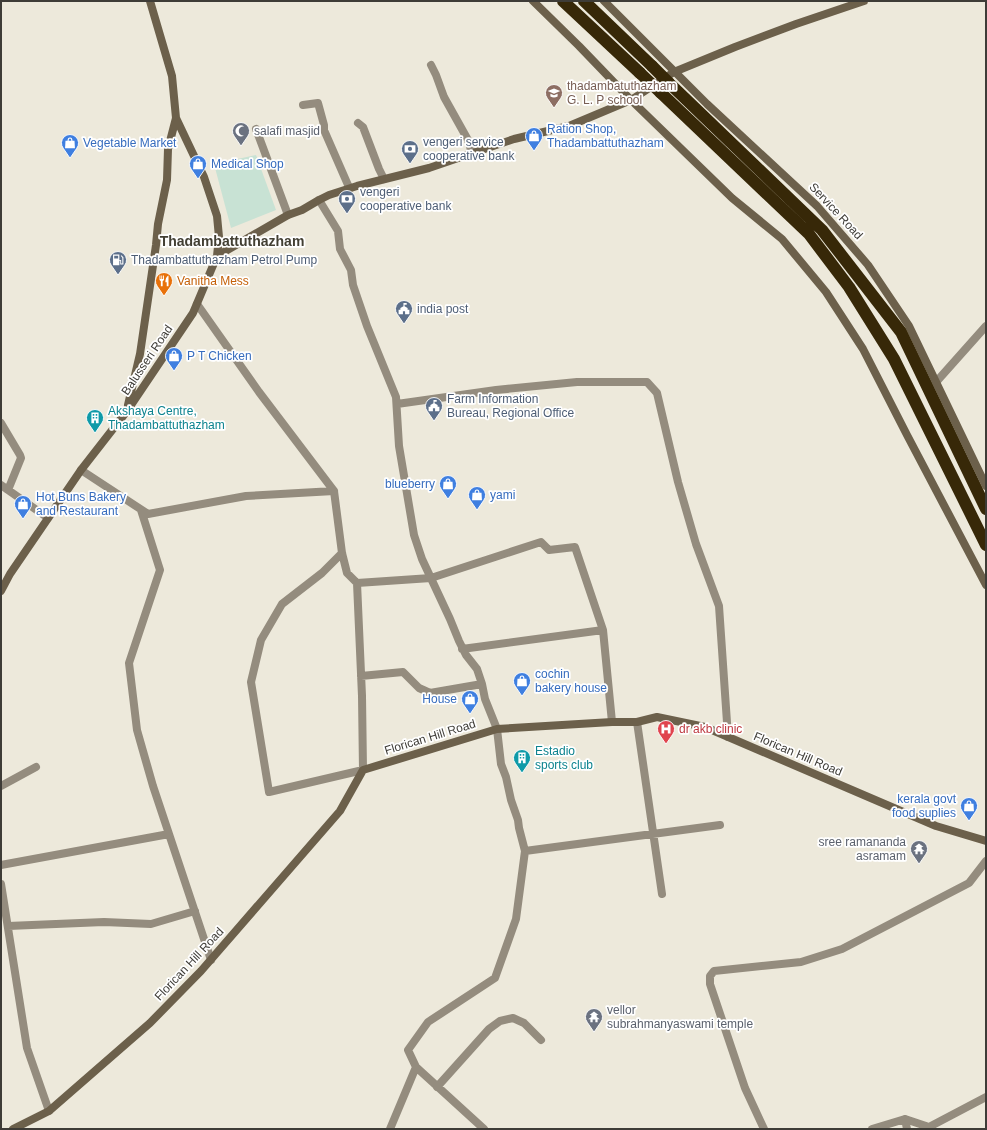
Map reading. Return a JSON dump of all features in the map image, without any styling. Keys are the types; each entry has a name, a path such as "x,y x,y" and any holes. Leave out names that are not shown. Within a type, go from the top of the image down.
{"highway":[{"path":"563,1 809,234 849,287 894,359 986,545"},
{"path":"584,1 652,66 672,77 822,230 900,332 986,509"}],"street":[{"path":"127,411 140,354 158,224 167,180 168,149 176,118 172,76 150,1"},
{"path":"533,1 631,100 732,198 782,239 826,292 863,349 986,585"},
{"name":"Service Road","path":"604,1 657,54 672,77 817,206 868,265 909,326 937,381 986,486"},
{"path":"217,256 288,215 302,210 319,200 350,188 429,168 514,139 569,126 631,100 672,77 742,44 864,1"},
{"path":"431,65 444,97 468,140 472,153"},
{"path":"303,104 318,104 324,124 324,130 350,188"},
{"name":"Balusseri Road","path":"1,591 10,574 80,470 127,411 193,313 217,256 219,236 217,216 204,177 176,118"},
{"path":"358,123 363,127 384,179"},
{"path":"256,129 288,215"},
{"path":"319,200 338,231 340,248 351,270 353,285 367,326 396,397 399,446 414,535 422,559 462,649 477,669 485,699 496,729 501,764 518,820 525,851 516,919 495,978 428,1022 408,1050 416,1067 484,1129"},
{"path":"197,304 259,392 334,491 342,553 347,573 357,583 361,676 362,770 269,792 251,682 261,640 282,604 322,573 342,553"},
{"path":"937,381 986,326"},
{"path":"396,404 496,390 577,382 647,382 657,393 678,482 696,544 718,606 728,737"},
{"path":"1,422 21,458 4,488 48,518"},
{"path":"80,470 148,514 246,496 334,491"},
{"path":"141,510 160,570 129,663 137,730 153,786 211,960"},
{"path":"357,583 431,578 541,542 549,550 575,547 603,630 612,722"},
{"path":"462,649 603,630"},
{"path":"361,676 402,672 419,688 430,693 482,684"},
{"name":"Florican Hill Road","path":"13,1129 49,1111 150,1023 211,960 340,811 362,770 496,729 612,722 638,722 657,717 705,727 936,826 986,841"},
{"path":"638,722 662,894"},
{"path":"1,786 36,767"},
{"path":"525,851 720,825"},
{"path":"1,865 169,834"},
{"path":"764,1129 745,1088 710,984 710,976 714,971 800,962 842,949 969,883 986,861"},
{"path":"1,884 27,1048 49,1111"},
{"path":"8,926 104,922 151,924 194,911"},
{"path":"437,1087 489,1029 500,1021 514,1018 524,1023 541,1040"},
{"path":"390,1129 416,1067"},
{"path":"872,1129 905,1118 929,1127 986,1097"},
{"path":"905,1118 907,1129"}],"green space":[{"path":"256,155 276,210 231,228 214,164"}],"place":[{"name":"thadambatuthazham G. L. P school","path":"554,108"},
{"name":"salafi masjid","path":"241,146"},
{"name":"Ration Shop, Thadambattuthazham","path":"534,151"},
{"name":"Vegetable Market","path":"70,158"},
{"name":"vengeri service cooperative bank","path":"410,164"},
{"name":"Medical Shop","path":"198,179"},
{"name":"vengeri cooperative bank","path":"347,214"},
{"name":"Thadambattuthazham Petrol Pump","path":"118,275"},
{"name":"Vanitha Mess","path":"164,296"},
{"name":"india post","path":"404,324"},
{"name":"P T Chicken","path":"174,371"},
{"name":"Farm Information Bureau, Regional Office","path":"434,421"},
{"name":"Akshaya Centre, Thadambattuthazham","path":"95,433"},
{"name":"blueberry","path":"448,499"},
{"name":"yami","path":"477,510"},
{"name":"Hot Buns Bakery and Restaurant","path":"23,519"},
{"name":"cochin bakery house","path":"522,696"},
{"name":"House","path":"470,714"},
{"name":"dr akb clinic","path":"666,744"},
{"name":"Estadio sports club","path":"522,773"},
{"name":"kerala govt food suplies","path":"969,821"},
{"name":"sree ramananda asramam","path":"919,864"},
{"name":"vellor subrahmanyaswami temple","path":"594,1032"}],"district":[{"name":"Thadambattuthazham","path":"232,241"}]}
